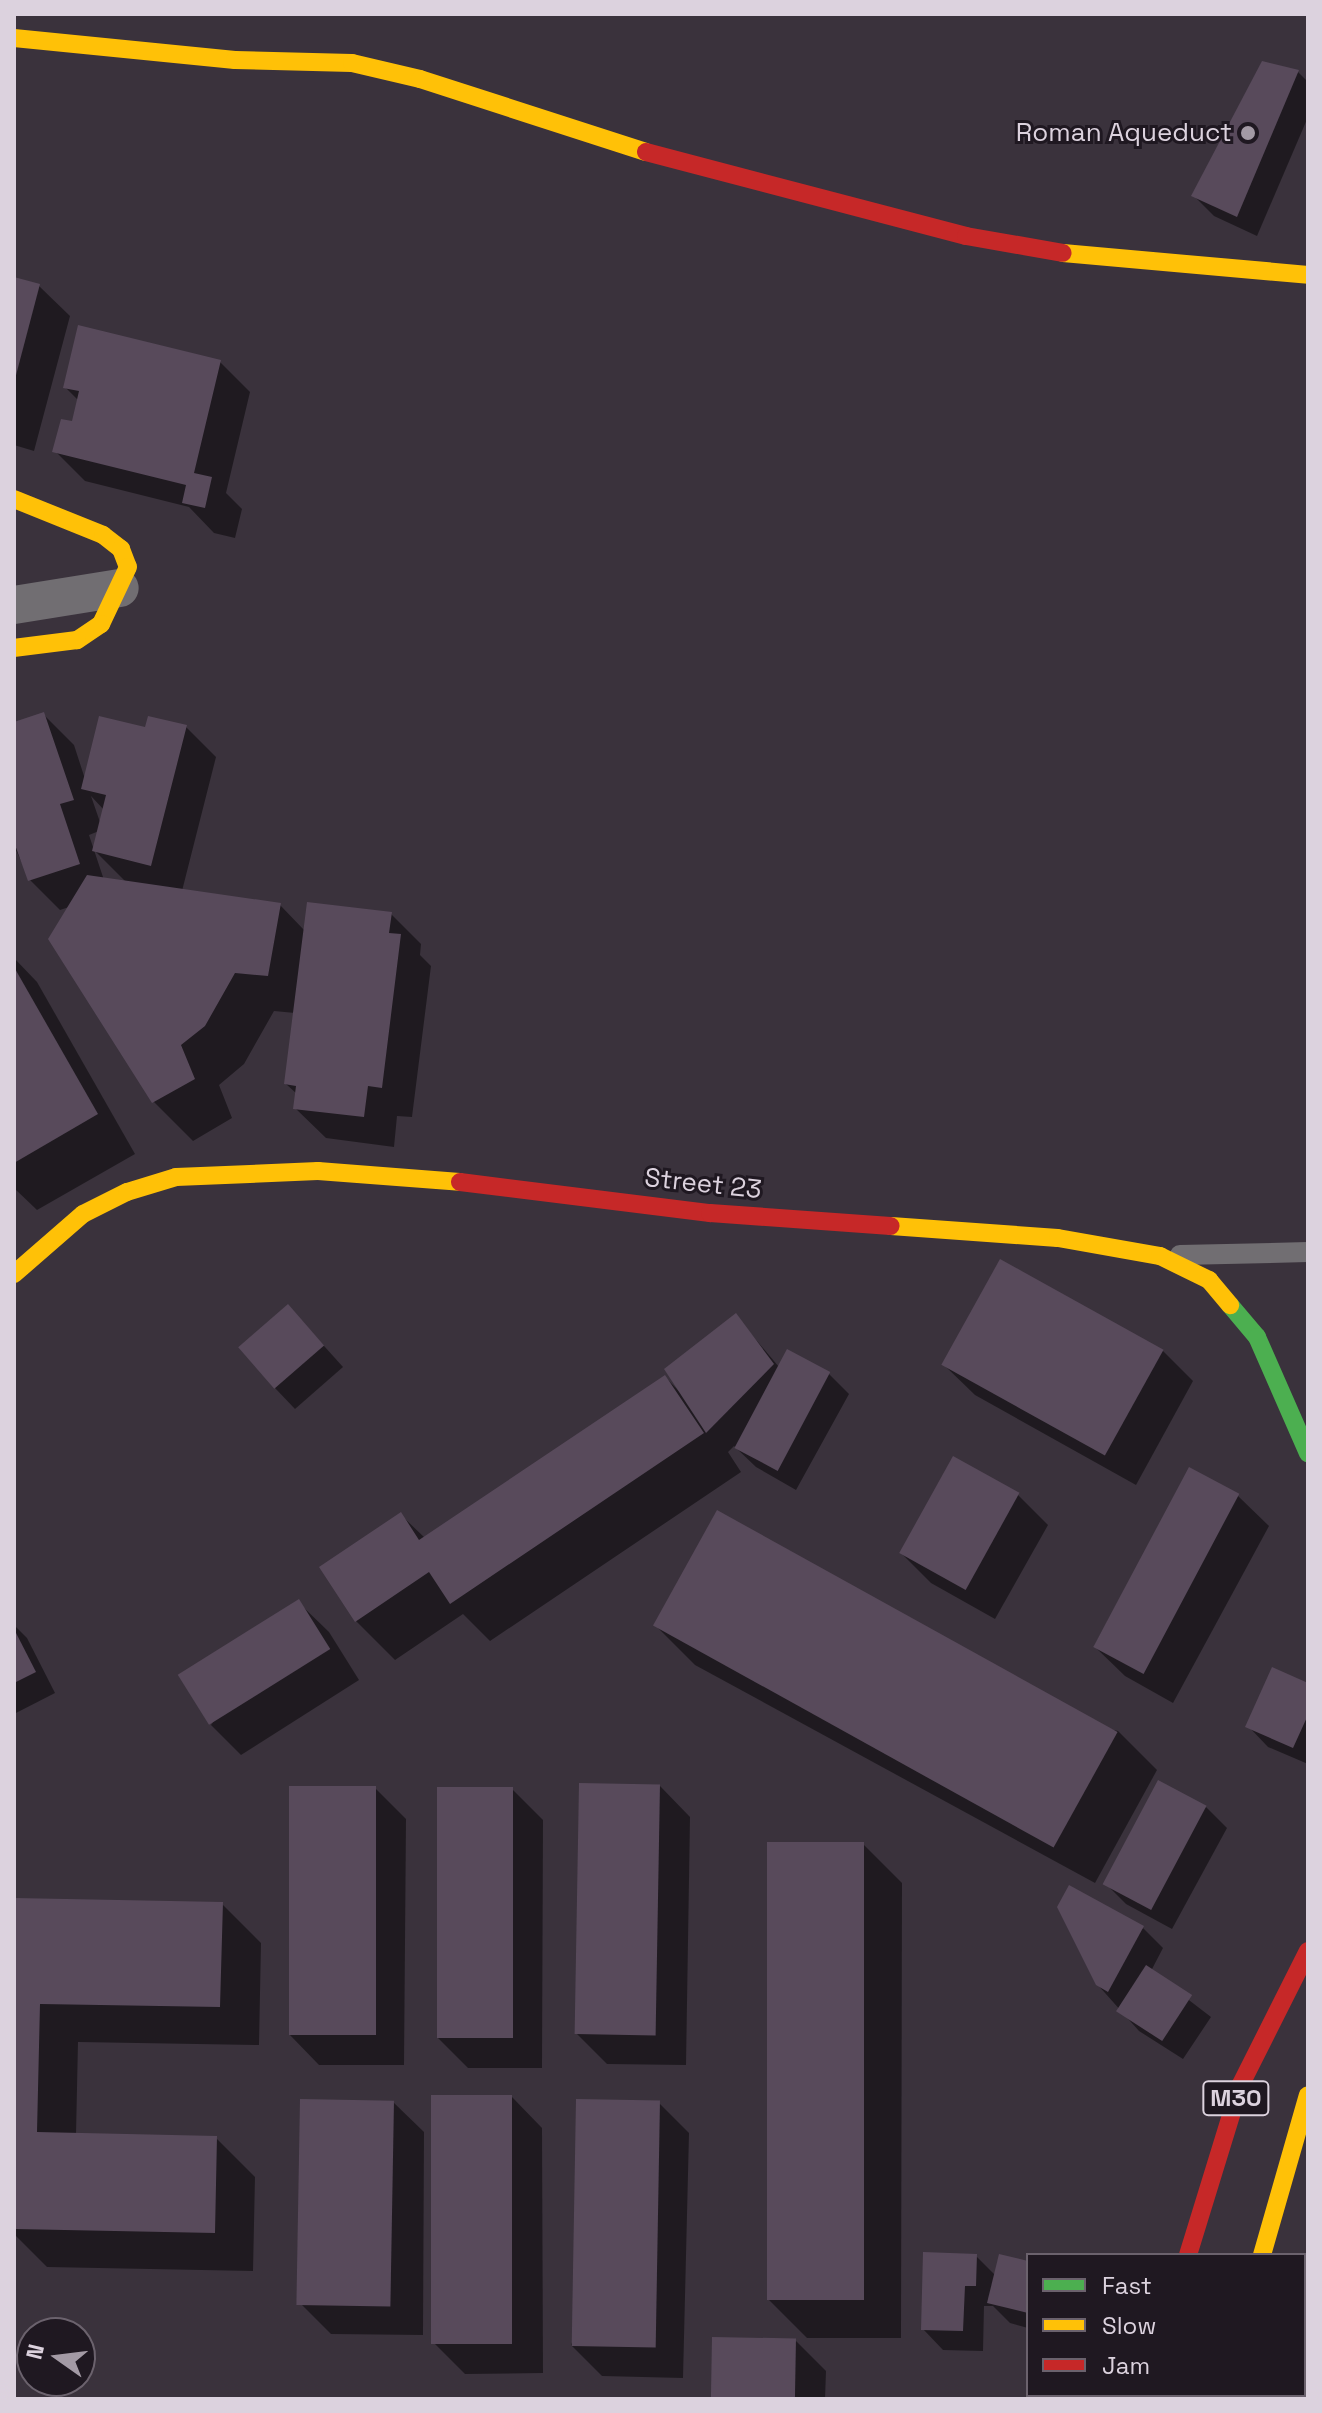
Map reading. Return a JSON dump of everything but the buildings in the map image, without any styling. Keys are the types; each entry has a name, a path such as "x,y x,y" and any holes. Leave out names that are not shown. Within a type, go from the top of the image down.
{"main road":[{"path":"14,38 235,60 352,63 420,79 684,164 966,236 1048,252 1308,275"},
{"path":"14,499 103,535 121,549 128,567 101,624 77,640 14,648"},
{"name":"Street 23","path":"14,1274 83,1214 127,1192 176,1177 262,1171 454,1181 710,1213 1022,1233 1160,1256 1209,1280 1243,1316 1277,1377 1308,1453"},
{"name":"M30","path":"1189,2253 1240,2086 1308,1951"},
{"name":"M30","path":"1263,2253 1308,2095"}],"street":[{"path":"14,605 120,588"}],"lane":[{"path":"1160,1256 1308,1252"}],"traffic: fast":[{"path":"1230,1305 1257,1337 1308,1453"}],"traffic: slow":[{"path":"14,38 235,60 352,63 420,79 646,152"},
{"path":"1063,253 1308,275"},
{"path":"14,499 103,535 121,549 128,567 101,624 77,640 14,648"},
{"path":"14,1274 83,1214 127,1192 176,1177 318,1171 460,1182"},
{"path":"891,1226 1058,1238 1160,1256 1209,1280 1230,1305"},
{"path":"1263,2253 1308,2095"}],"traffic: jam":[{"path":"646,152 966,236 1063,253"},
{"path":"460,1182 710,1213 891,1226"},
{"path":"1189,2253 1240,2086 1308,1951"}],"place":[{"name":"Roman Aqueduct","path":"1248,133"}]}
